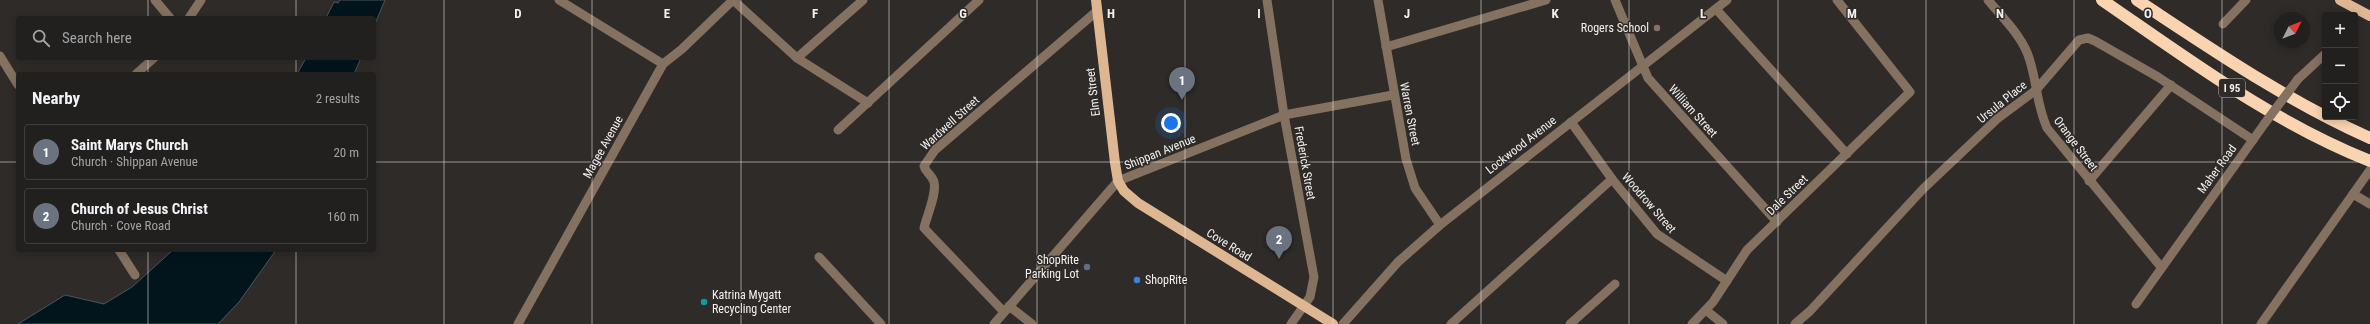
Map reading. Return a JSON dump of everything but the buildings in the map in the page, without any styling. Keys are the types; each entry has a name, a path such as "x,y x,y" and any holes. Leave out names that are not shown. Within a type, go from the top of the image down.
{"highway":[{"name":"I 95","path":"2102,0 2262,108 2369,168"},
{"name":"I 95","path":"2137,0 2256,78 2322,115"},
{"name":"I 95","path":"2332,120 2370,138"},
{"path":"2336,120 2370,131"}],"main road":[{"name":"Elm Street","path":"1096,0 1118,181"},
{"path":"2340,0 2354,12"},
{"path":"2358,13 2370,16"},
{"name":"Cove Road","path":"1118,181 1124,191 1138,203 1333,324"}],"street":[{"path":"155,0 168,16"},
{"path":"190,16 201,0"},
{"path":"559,0 663,64"},
{"path":"733,0 797,58 868,103"},
{"name":"Magee Avenue","path":"518,324 663,64 682,49 733,0"},
{"path":"797,58 863,0"},
{"path":"838,130 979,0"},
{"name":"Frederick Street","path":"1267,0 1284,115 1314,277 1310,297 1291,324"},
{"name":"Warren Street","path":"1378,0 1393,95 1406,159 1415,188 1440,225"},
{"path":"1386,47 1546,0"},
{"name":"William Street","path":"1615,0 1642,67 1648,78 1777,222"},
{"name":"Lockwood Avenue","path":"1343,324 1398,262 1440,225 1727,0"},
{"name":"Dale Street","path":"1692,324 1707,311 1747,250 1910,92 1837,0"},
{"name":"Orange Street","path":"1988,0 2020,40 2030,60 2038,104 2047,128 2161,267"},
{"path":"2223,24 2246,0"},
{"path":"1716,8 1847,154"},
{"name":"Wardwell Street","path":"1032,324 1006,309 924,228 935,187 933,179 926,172 924,166 935,150 1097,12"},
{"name":"Ursula Place","path":"1795,324 1810,311 1957,155 1997,119 2036,90 2072,46 2079,40 2088,38 2171,85 2253,140"},
{"path":"0,56 16,82"},
{"name":"Maher Road","path":"2136,304 2161,267 2298,79 2322,57"},
{"path":"138,72 152,60"},
{"path":"2089,181 2171,85"},
{"name":"Shippan Avenue","path":"994,324 1118,181 1284,115 1393,95"},
{"name":"Woodrow Street","path":"1571,122 1612,179 1661,238 1727,281"},
{"path":"2261,324 2353,194 2369,168"},
{"path":"1451,324 1612,179"},
{"path":"2353,194 2370,204"},
{"path":"120,252 135,275"},
{"path":"819,256 880,324"},
{"path":"1570,324 1615,284"},
{"path":"1707,311 1723,324"}],"water":[{"path":"340,0 385,0 376,21 376,16 327,16 334,2 338,3"},
{"path":"305,60 360,60 355,72 298,72"},
{"path":"171,252 275,252 239,302 218,324 18,324 65,295 104,304 132,287"}],"place":[{"name":"Rogers School","path":"1657,28"},
{"name":"Saint Marys Church","path":"1182,100"},
{"name":"Church of Jesus Christ","path":"1279,259"},
{"name":"ShopRite Parking Lot","path":"1087,267"},
{"name":"ShopRite","path":"1137,280"},
{"name":"Katrina Mygatt Recycling Center","path":"704,302"}]}
